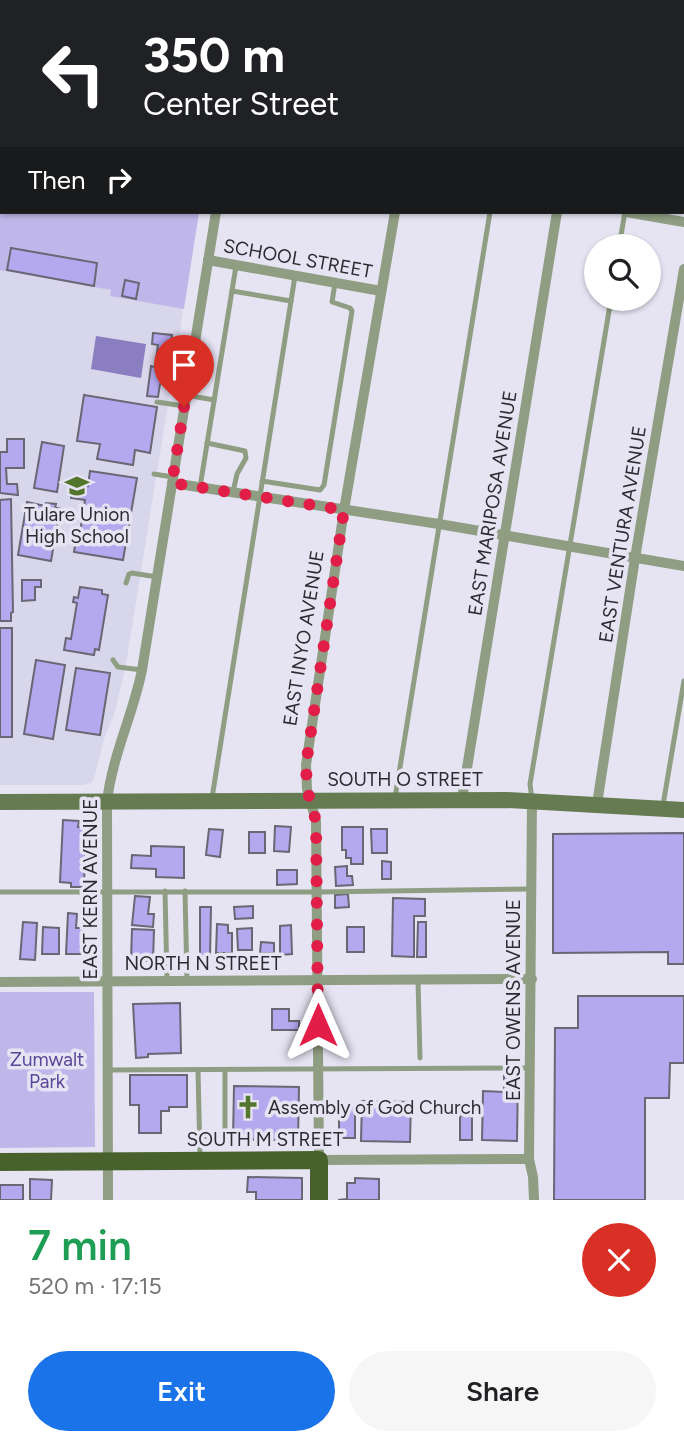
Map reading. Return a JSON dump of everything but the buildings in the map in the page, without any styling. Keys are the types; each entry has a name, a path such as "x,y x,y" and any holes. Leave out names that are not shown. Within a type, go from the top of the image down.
{"main road":[{"name":"SOUTH O STREET","path":"0,802 462,799 532,800 684,810"},
{"name":"SOUTH M STREET","path":"0,1162 319,1160"},
{"name":"EAST INYO AVENUE","path":"319,1160 319,1200"}],"street":[{"name":"EAST KERN AVENUE","path":"108,1200 107,802 115,756 138,691 142,670 216,214"},
{"name":"EAST INYO AVENUE","path":"319,1160 316,821 307,789 307,751 344,510 395,214"},
{"name":"EAST MARIPOSA AVENUE","path":"462,799 557,214"},
{"path":"637,214 684,222"},
{"name":"SCHOOL STREET","path":"208,260 381,291"},
{"name":"EAST VENTURA AVENUE","path":"597,804 684,269"},
{"path":"172,480 200,487 684,566"},
{"name":"EAST OWENS AVENUE","path":"532,800 530,1159 534,1200"},
{"name":"NORTH N STREET","path":"0,982 531,979"},
{"name":"SOUTH M STREET","path":"319,1160 530,1159"}],"lane":[{"path":"394,801 490,214"},
{"path":"621,234 625,214"},
{"path":"200,487 236,265"},
{"path":"211,801 295,276"},
{"path":"262,481 320,490 324,485 352,311 332,302 335,283"},
{"path":"232,291 291,301"},
{"path":"532,800 530,784 609,311"},
{"path":"157,402 214,400"},
{"path":"207,443 244,451 246,458 237,474 233,492"},
{"path":"154,474 172,480"},
{"path":"300,503 302,487"},
{"path":"126,583 132,573 158,577"},
{"path":"113,660 118,667 142,670"},
{"path":"663,808 684,681"},
{"path":"0,892 318,892 532,888"},
{"path":"165,891 167,981"},
{"path":"185,891 187,981"},
{"path":"418,980 420,1058"},
{"path":"107,1070 531,1068"},
{"path":"198,1070 201,1161"},
{"path":"200,1137 223,1134 225,1131 225,1070"}],"shaded area":[{"name":"Tulare Union High School","path":"0,214 199,214 126,664 115,712 104,739 94,779 84,785 0,785"},
{"path":"96,336 146,344 141,378 91,369"}],"green space":[{"path":"0,214 199,214 184,309 110,296 111,290 0,270"},
{"name":"Zumwalt Park","path":"0,992 94,992 95,1147 0,1148"}],"place":[{"name":"Tulare Union High School","path":"77,486"},
{"name":"Assembly of God Church","path":"248,1107"}],"route":[{"path":"184,407 172,483 344,510 306,765 307,789 316,821 318,1025"}]}
